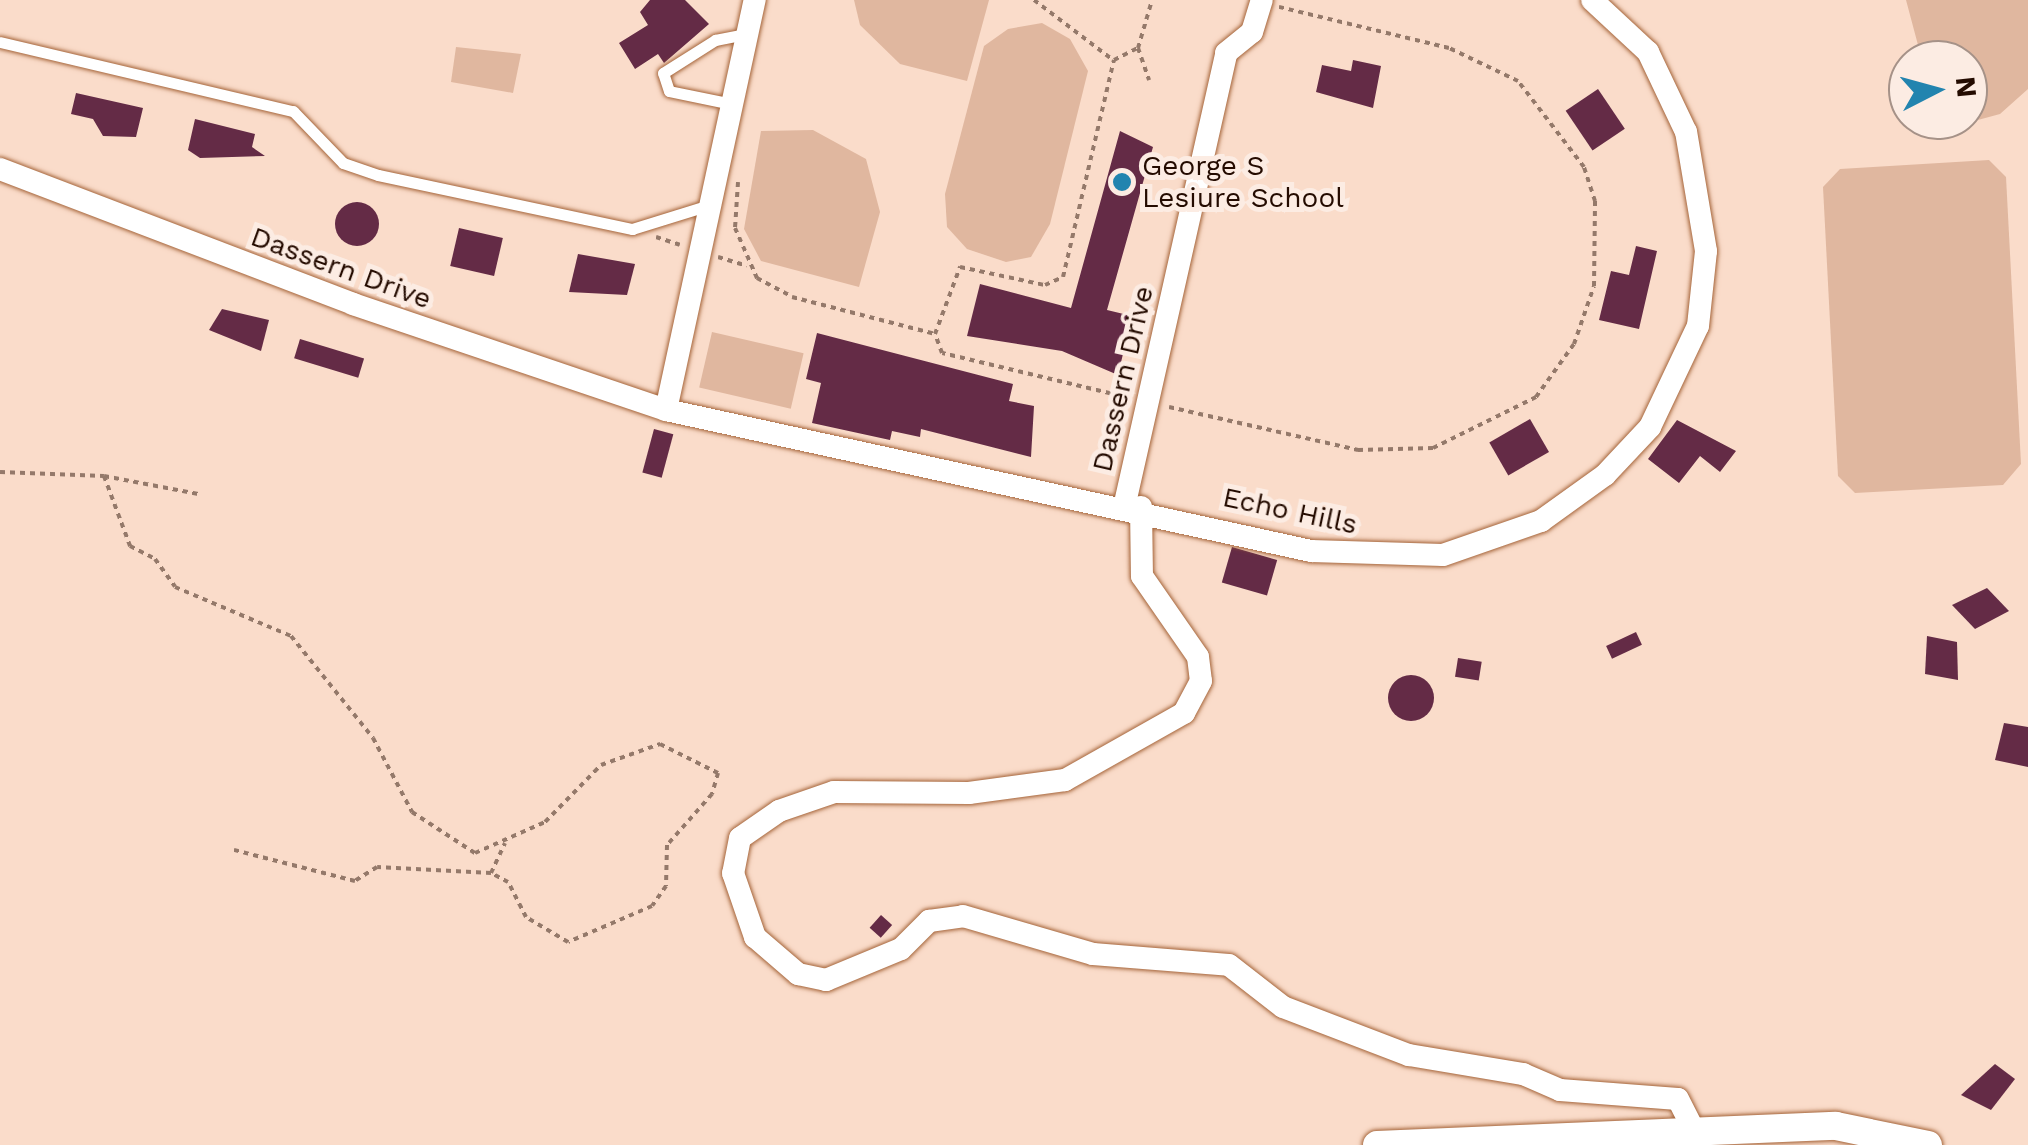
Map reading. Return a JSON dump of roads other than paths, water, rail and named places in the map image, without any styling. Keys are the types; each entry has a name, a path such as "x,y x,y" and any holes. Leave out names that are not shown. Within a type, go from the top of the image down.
{"street":[{"path":"666,410 755,0"},
{"name":"Echo Hills","path":"1133,505 1311,551 1443,555 1542,520 1650,427 1698,326 1701,187 1648,52 1592,0"},
{"name":"Dassern Drive","path":"0,169 353,304 666,410 1133,505 1146,402 1226,53 1252,32 1262,2"},
{"path":"1133,505 1142,576 1198,656 1201,681 1184,714 1064,780 969,793 834,792 779,811 740,838 732,873 755,937 798,974 826,980 901,949 929,921 964,916 1093,954 1228,966 1283,1007 1408,1055 1523,1074 1560,1090 1678,1099 1694,1130"},
{"path":"1377,1145 1694,1130 1928,1145"}],"lane":[{"path":"732,104 670,92 663,74 715,40 747,34"},
{"path":"0,42 294,111 343,163 378,175 632,229 709,205"}],"place":[{"name":"George S Lesiure School","path":"1122,182"}]}
